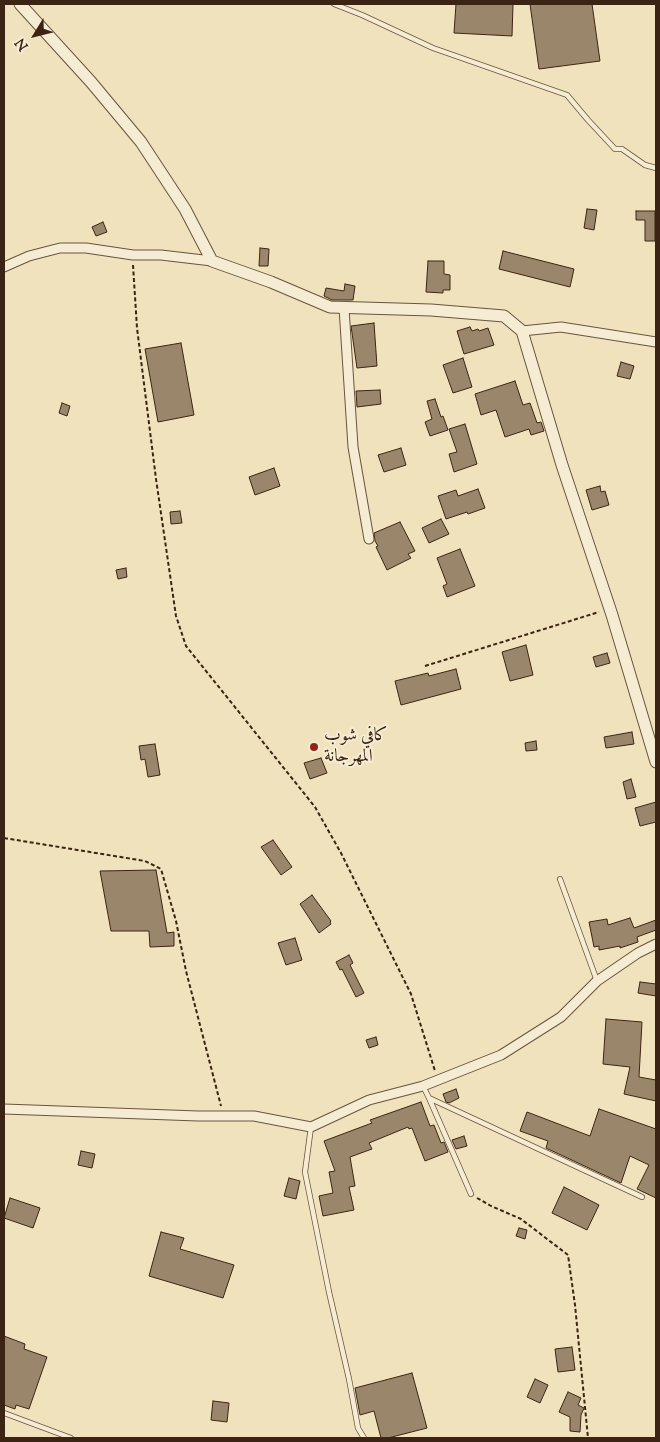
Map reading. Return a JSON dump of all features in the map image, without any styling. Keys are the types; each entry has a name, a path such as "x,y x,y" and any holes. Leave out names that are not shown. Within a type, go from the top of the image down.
{"street":[{"path":"20,4 91,82 141,142 185,209 212,261"},
{"path":"4,267 30,256 60,248 86,248 133,255 161,255 212,261 271,282 330,307 431,310 504,316 522,332 562,465 610,609 656,762"},
{"path":"344,308 353,447 369,539"},
{"path":"522,332 561,327 656,342"},
{"path":"4,1109 254,1116 311,1126 369,1100 438,1081 501,1055 561,1017 597,981 638,953 656,944"}],"lane":[{"path":"334,4 433,48 567,94 615,149 622,149 645,165 656,168"},
{"path":"560,879 597,981"},
{"path":"423,1086 471,1194"},
{"path":"429,1098 642,1197"},
{"path":"311,1126 305,1172 329,1292 350,1379 358,1428 364,1438"},
{"path":"4,1413 71,1438"}],"path":[{"path":"133,255 137,328 156,479 176,616 186,646 315,807 342,853 411,994 438,1081"},
{"path":"425,666 610,609"},
{"path":"4,838 145,861 161,869 176,921 186,971 211,1072 221,1103 222,1116"},
{"path":"471,1194 491,1206 522,1219 568,1255 575,1305 588,1438"}],"building":[{"path":"456,4 513,4 512,36 454,33"},
{"path":"530,4 592,4 600,61 539,69"},
{"path":"587,209 597,210 594,230 584,228"},
{"path":"636,211 655,211 655,241 645,241 645,220 636,220"},
{"path":"103,222 107,232 96,236 92,227"},
{"path":"260,248 269,249 268,266 259,266"},
{"path":"503,251 574,269 570,287 499,269"},
{"path":"428,261 444,261 444,274 450,275 450,290 443,290 443,293 426,292"},
{"path":"345,284 355,286 353,300 332,300 324,296 326,288 344,291"},
{"path":"374,323 377,366 357,368 351,326"},
{"path":"470,327 472,331 488,328 494,345 464,354 457,331"},
{"path":"181,343 194,415 158,422 145,349"},
{"path":"463,358 472,387 453,393 443,365"},
{"path":"621,362 634,366 630,379 617,376"},
{"path":"515,381 523,405 530,403 537,423 541,422 544,431 531,435 529,429 505,437 496,410 481,415 475,394"},
{"path":"380,390 381,404 357,407 356,391"},
{"path":"435,399 448,430 430,436 425,422 432,419 427,401"},
{"path":"62,403 70,406 67,416 59,413"},
{"path":"465,424 477,464 454,472 449,454 457,452 449,429"},
{"path":"401,448 406,465 384,472 378,455"},
{"path":"274,468 280,486 255,495 249,477"},
{"path":"600,486 601,492 605,491 609,505 592,510 586,490"},
{"path":"478,489 485,508 446,519 438,496 456,490 458,496"},
{"path":"180,511 182,523 171,524 170,512"},
{"path":"441,519 449,534 429,543 422,528"},
{"path":"400,522 415,551 408,554 411,558 387,570 376,547 378,546 374,533"},
{"path":"460,549 475,586 447,597 443,586 447,584 437,558"},
{"path":"126,568 127,577 118,579 116,570"},
{"path":"526,645 533,675 510,681 502,652"},
{"path":"607,653 610,663 596,667 593,657"},
{"path":"456,669 461,689 401,705 395,681 428,673 429,676"},
{"path":"632,732 634,744 606,748 604,737"},
{"path":"536,741 537,750 526,751 525,743"},
{"path":"155,744 160,775 148,777 145,759 141,760 139,746"},
{"path":"321,758 327,773 310,779 304,763"},
{"path":"631,779 636,797 627,799 623,782"},
{"path":"656,802 656,822 640,826 635,808"},
{"path":"273,840 292,867 281,875 261,847"},
{"path":"156,870 167,933 174,932 174,946 150,947 149,931 111,931 100,871"},
{"path":"312,895 331,921 331,924 319,933 300,904"},
{"path":"630,918 634,928 656,920 656,930 637,937 638,942 620,948 620,946 599,950 599,946 594,947 589,922 607,919 608,925"},
{"path":"295,938 302,960 286,965 278,943"},
{"path":"349,955 353,963 350,965 364,993 356,997 342,969 340,970 336,962"},
{"path":"640,982 656,984 656,996 638,993"},
{"path":"606,1019 642,1022 639,1077 656,1080 656,1101 624,1094 630,1067 603,1064"},
{"path":"376,1037 378,1045 369,1048 366,1040"},
{"path":"456,1089 459,1098 449,1103 446,1102 443,1094"},
{"path":"421,1102 430,1126 434,1125 441,1143 444,1142 448,1152 425,1161 412,1128 409,1129 408,1127 369,1143 372,1149 350,1157 355,1186 349,1187 354,1210 323,1216 319,1196 333,1193 329,1172 335,1171 324,1141 372,1123 370,1120"},
{"path":"599,1109 656,1129 656,1198 637,1189 649,1165 630,1156 621,1183 546,1148 548,1141 520,1131 527,1112 590,1136"},
{"path":"464,1136 467,1146 456,1149 452,1140"},
{"path":"81,1151 95,1154 92,1168 78,1165"},
{"path":"289,1178 300,1181 296,1199 284,1196"},
{"path":"564,1187 599,1205 587,1230 552,1213"},
{"path":"10,1198 40,1208 33,1228 4,1218"},
{"path":"519,1228 527,1230 525,1239 516,1236"},
{"path":"161,1232 184,1238 180,1249 234,1265 223,1298 149,1276"},
{"path":"4,1336 25,1344 24,1349 47,1357 29,1409 16,1405 15,1409 4,1405"},
{"path":"572,1347 575,1370 558,1372 555,1349"},
{"path":"412,1373 427,1428 381,1438 374,1411 360,1415 355,1388"},
{"path":"535,1379 548,1385 540,1403 527,1397"},
{"path":"568,1392 581,1398 578,1405 584,1408 581,1415 580,1432 570,1431 570,1417 559,1412"},
{"path":"213,1401 229,1403 227,1422 211,1420"}],"place":[{"name":"كافي شوب المهرجانة","path":"314,747"}]}
